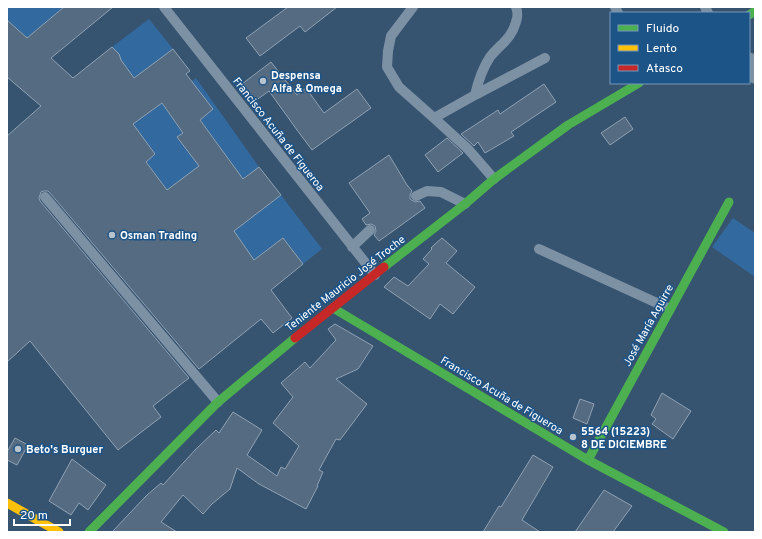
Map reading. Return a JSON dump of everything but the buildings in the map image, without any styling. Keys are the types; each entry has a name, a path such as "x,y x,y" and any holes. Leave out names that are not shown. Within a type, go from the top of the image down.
{"street":[{"path":"750,64 755,74"},
{"name":"Teniente Mauricio José Troche","path":"89,532 218,402 311,325 465,204 494,179 568,125 637,84"},
{"name":"José María Aguirre","path":"588,460 729,202"},
{"name":"Francisco Acuña de Figueroa","path":"333,308 588,460 724,532"},
{"path":"7,504 59,532"}],"lane":[{"name":"Francisco Acuña de Figueroa","path":"164,7 375,275"},
{"path":"413,7 391,36 387,66 399,87 468,149 494,179"},
{"path":"475,95 480,76 490,58 514,31 518,14 516,7"},
{"path":"434,118 545,58"},
{"path":"416,196 427,191 441,192 465,204"},
{"path":"45,197 218,402"},
{"path":"352,247 370,230"},
{"path":"539,249 670,309"}],"shaded area":[{"path":"7,7 64,7 27,38 7,20"},
{"path":"149,19 173,49 134,78 121,60 119,54 112,47"},
{"path":"196,78 259,167 243,179 200,120 191,82"},
{"path":"130,100 143,117 162,103 183,133 178,137 221,196 167,190 146,162 155,154 148,145 139,152 124,132"},
{"path":"281,195 322,249 303,264 283,238 254,260 227,236"},
{"path":"733,218 755,233 755,277 712,247"}],"traffic: fast":[{"path":"750,14 755,11"},
{"path":"384,267 465,204 494,179 568,125 637,84"},
{"path":"588,460 729,202"},
{"path":"333,308 588,460 724,532"},
{"path":"89,532 218,402 295,338"}],"traffic: slow":[{"path":"7,503 59,532"}],"traffic: jam":[{"path":"295,338 384,267"}],"place":[{"name":"Despensa Alfa & Omega","path":"263,81"},
{"name":"Osman Trading","path":"112,235"},
{"name":"5564 (15223) 8 DE DICIEMBRE","path":"573,437"},
{"name":"Beto's Burguer","path":"18,449"}]}
